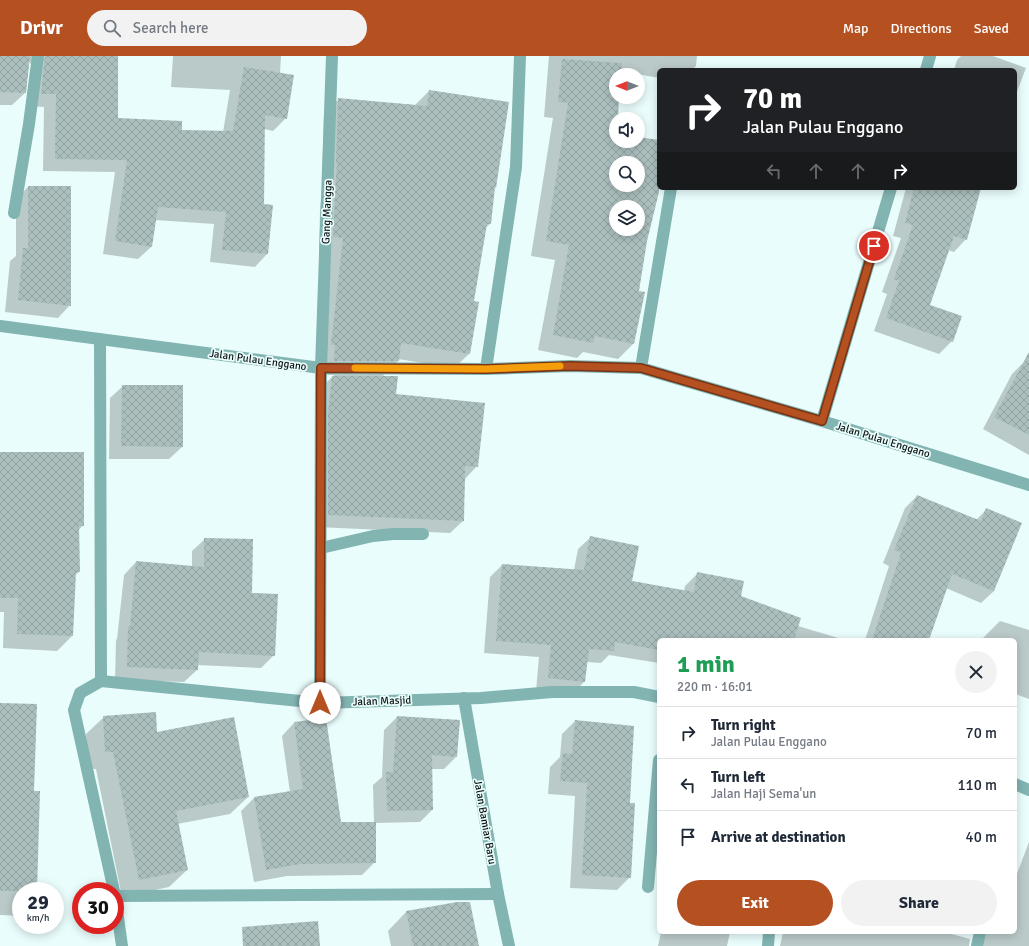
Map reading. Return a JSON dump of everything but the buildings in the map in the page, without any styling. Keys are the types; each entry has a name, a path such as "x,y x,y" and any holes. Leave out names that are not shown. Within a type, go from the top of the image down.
{"street":[{"path":"14,213 29,124 38,56"},
{"name":"Gang Mangga","path":"320,703 321,368 332,56"},
{"path":"486,369 516,167 520,56"},
{"path":"927,68 930,56"},
{"path":"641,368 671,190"},
{"path":"822,421 890,190"},
{"name":"Jalan Pulau Enggano","path":"0,326 321,368 486,369 570,366 641,368 822,421 1029,485"},
{"path":"100,339 101,680 80,693 74,710 112,882"},
{"path":"321,548 373,536 423,534"},
{"name":"Jalan Masjid","path":"101,680 320,703 481,698 552,692 634,692 657,697"},
{"name":"Jalan Bamiar Baru","path":"464,698 498,894 509,946"},
{"path":"648,887 657,783"},
{"path":"1017,785 1029,790"},
{"path":"124,896 498,894"},
{"path":"120,934 122,946"},
{"path":"768,946 769,934"},
{"path":"977,946 980,934"}],"slow traffic":[{"path":"355,368 486,369 560,366"}],"route":[{"path":"320,703 321,368 486,369 570,366 641,368 822,421 874,246"}]}
